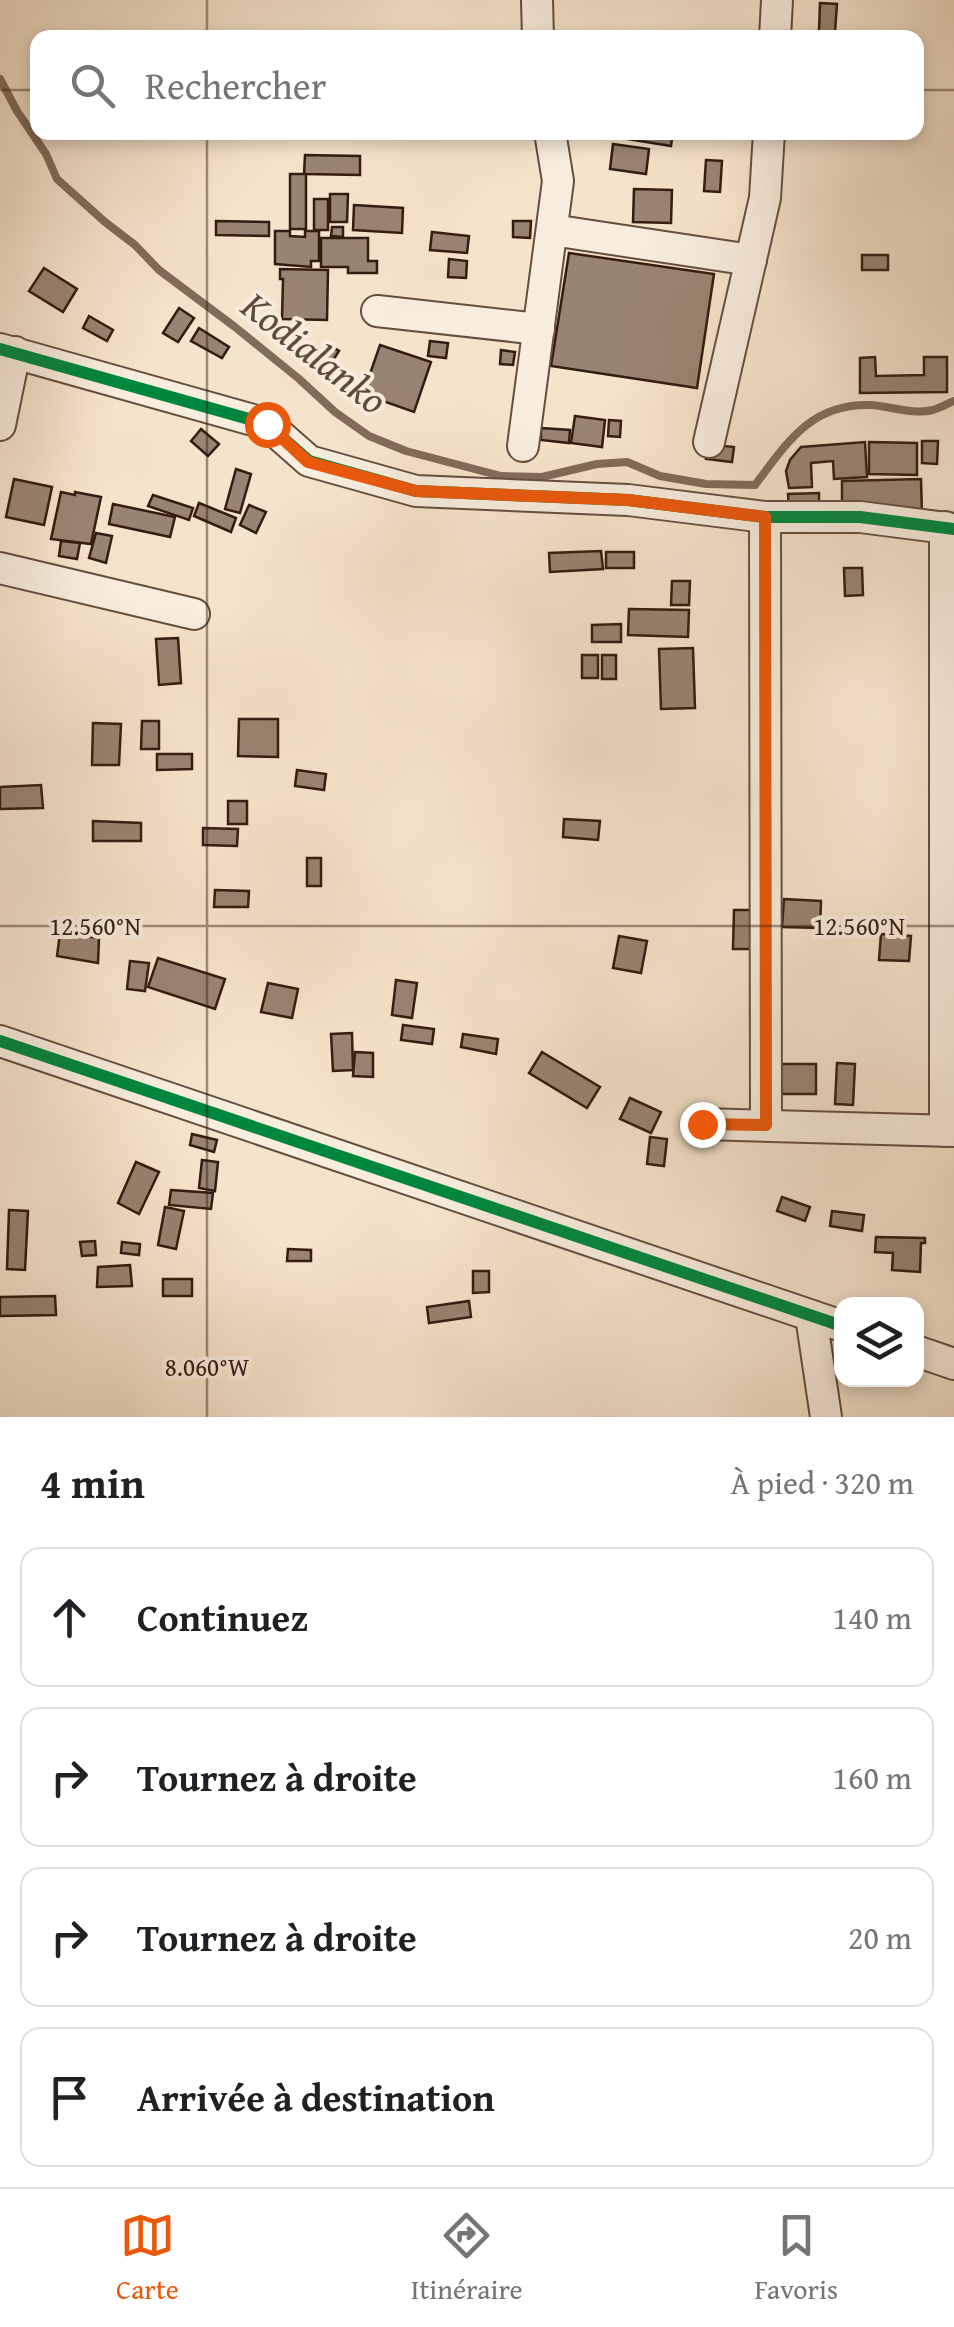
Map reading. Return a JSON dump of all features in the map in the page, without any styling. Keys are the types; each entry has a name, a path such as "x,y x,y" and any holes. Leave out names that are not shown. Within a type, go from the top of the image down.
{"street":[{"path":"537,0 538,30"},
{"path":"776,30 778,0"},
{"path":"523,446 558,181 551,140"},
{"path":"708,442 765,198 769,140"},
{"path":"552,230 751,260"},
{"path":"377,310 538,329"},
{"path":"0,425 8,351 267,424 308,462 416,491 628,500 765,517 860,517 950,528 950,1131 702,1124"},
{"path":"765,517 766,1125"},
{"path":"0,568 194,614"},
{"path":"0,1041 834,1323"},
{"path":"811,1316 826,1417"},
{"path":"924,1355 954,1364"}],"building":[{"path":"820,3 837,4 835,30 819,30"},
{"path":"634,140 672,140 671,146"},
{"path":"613,144 649,149 646,174 610,169"},
{"path":"305,155 360,156 360,175 304,174"},
{"path":"706,160 722,161 720,192 704,191"},
{"path":"290,174 306,174 306,229 290,229"},
{"path":"634,189 672,190 671,223 633,222"},
{"path":"330,194 348,194 347,222 330,222"},
{"path":"314,199 328,199 328,230 314,230"},
{"path":"354,205 403,208 402,233 353,230"},
{"path":"216,221 269,222 269,236 216,235"},
{"path":"513,221 531,221 530,238 513,237"},
{"path":"332,227 343,227 343,237 331,236"},
{"path":"275,231 305,237 305,231 319,231 319,261 311,261 311,267 275,264"},
{"path":"432,232 469,236 467,253 430,250"},
{"path":"321,238 368,238 368,261 377,261 377,273 348,273 348,267 321,267"},
{"path":"569,253 714,274 697,388 551,366"},
{"path":"862,255 888,255 888,270 862,270"},
{"path":"449,259 467,261 466,278 448,277"},
{"path":"44,268 77,289 63,312 29,291"},
{"path":"280,269 328,270 327,320 282,319"},
{"path":"179,308 194,318 178,342 163,333"},
{"path":"89,316 113,330 107,341 83,328"},
{"path":"199,328 229,347 222,358 191,341"},
{"path":"430,341 448,343 446,358 428,356"},
{"path":"326,343 339,351 332,362 319,354"},
{"path":"380,345 431,362 414,412 363,394"},
{"path":"501,350 515,352 513,365 500,364"},
{"path":"875,357 876,376 924,375 924,357 947,357 947,392 860,393 860,358"},
{"path":"575,416 605,420 602,447 571,443"},
{"path":"609,420 621,421 620,437 608,436"},
{"path":"541,428 570,430 569,443 541,440"},
{"path":"201,429 219,444 208,456 191,441"},
{"path":"922,441 938,441 937,464 922,463"},
{"path":"865,442 867,477 834,479 833,461 811,463 812,487 789,488 786,471 801,447"},
{"path":"869,442 917,443 917,475 869,474"},
{"path":"707,444 734,447 732,462 706,459"},
{"path":"236,469 251,474 240,513 225,509"},
{"path":"14,479 52,487 44,525 6,517"},
{"path":"921,479 922,514 842,515 842,481"},
{"path":"61,492 101,497 91,544 51,539"},
{"path":"819,493 819,511 789,512 788,494"},
{"path":"153,495 193,508 189,520 148,506"},
{"path":"199,503 236,518 231,532 194,516"},
{"path":"113,504 175,517 170,537 109,524"},
{"path":"249,505 266,512 256,533 240,525"},
{"path":"96,533 112,536 106,563 89,558"},
{"path":"61,541 80,543 77,559 59,556"},
{"path":"601,551 603,569 550,572 549,553"},
{"path":"606,552 634,552 634,568 606,568"},
{"path":"844,568 862,568 863,595 845,596"},
{"path":"672,581 690,581 689,605 671,605"},
{"path":"629,609 689,610 688,637 628,635"},
{"path":"621,624 621,642 592,642 592,625"},
{"path":"178,638 181,683 159,685 156,639"},
{"path":"693,648 695,708 661,709 659,649"},
{"path":"582,655 598,655 598,678 582,678"},
{"path":"602,655 616,655 616,679 602,679"},
{"path":"239,719 278,719 278,757 238,756"},
{"path":"142,721 159,721 159,749 141,749"},
{"path":"93,723 121,724 119,765 92,765"},
{"path":"157,754 192,754 192,769 157,770"},
{"path":"297,770 326,774 324,790 295,786"},
{"path":"41,785 43,808 0,809 0,787"},
{"path":"228,801 247,801 247,824 228,824"},
{"path":"564,819 600,821 598,840 563,837"},
{"path":"93,821 141,823 141,841 93,841"},
{"path":"203,828 238,829 237,846 203,845"},
{"path":"307,858 321,858 321,886 307,886"},
{"path":"215,890 249,891 248,907 214,907"},
{"path":"784,899 821,901 820,928 782,927"},
{"path":"734,910 761,910 760,949 733,949"},
{"path":"60,933 99,938 98,963 57,956"},
{"path":"881,934 911,936 909,961 879,960"},
{"path":"619,936 647,941 641,973 613,968"},
{"path":"158,958 225,979 215,1009 148,987"},
{"path":"130,961 149,963 145,991 127,989"},
{"path":"396,980 417,983 412,1018 392,1015"},
{"path":"268,983 298,989 292,1018 261,1012"},
{"path":"403,1025 434,1029 432,1044 401,1040"},
{"path":"352,1033 353,1070 333,1071 331,1034"},
{"path":"463,1034 498,1039 496,1054 461,1047"},
{"path":"355,1052 373,1053 373,1077 353,1076"},
{"path":"542,1052 600,1087 587,1108 529,1073"},
{"path":"837,1063 855,1064 853,1105 835,1104"},
{"path":"781,1064 816,1064 816,1094 782,1094"},
{"path":"630,1098 661,1112 651,1133 620,1119"},
{"path":"192,1134 217,1140 214,1152 190,1145"},
{"path":"650,1137 667,1139 664,1166 647,1164"},
{"path":"202,1160 218,1162 215,1191 199,1188"},
{"path":"136,1162 159,1172 139,1214 118,1203"},
{"path":"171,1190 213,1193 211,1209 169,1205"},
{"path":"782,1197 810,1207 805,1221 777,1211"},
{"path":"165,1207 184,1211 176,1249 158,1245"},
{"path":"9,1210 28,1211 25,1270 7,1269"},
{"path":"832,1211 864,1215 862,1231 830,1226"},
{"path":"876,1237 925,1238 925,1243 921,1243 920,1272 892,1270 893,1253 875,1252"},
{"path":"95,1241 96,1255 82,1256 80,1242"},
{"path":"122,1242 140,1244 139,1255 121,1253"},
{"path":"288,1249 311,1250 311,1261 287,1261"},
{"path":"130,1265 132,1286 97,1287 98,1267"},
{"path":"473,1271 489,1271 489,1292 473,1293"},
{"path":"163,1279 192,1279 192,1296 163,1296"},
{"path":"55,1296 56,1315 0,1316 0,1297"},
{"path":"469,1301 471,1317 429,1323 427,1307"}],"waterway":[{"name":"Kodialanko","path":"0,79 30,130"},
{"name":"Kodialanko","path":"37,140 57,179 159,270 235,327 335,412 369,436 406,451 501,476 542,477 597,464 627,462 660,476 706,484 755,485 802,428 832,411 870,405 925,411 954,401"}],"cycle path":[{"path":"0,349 267,424 309,461 416,491 628,500 765,517 860,517 954,529"},
{"path":"0,1041 834,1323"}],"route":[{"path":"267,424 308,462 416,491 628,500 765,517 766,1125 702,1124"}]}
